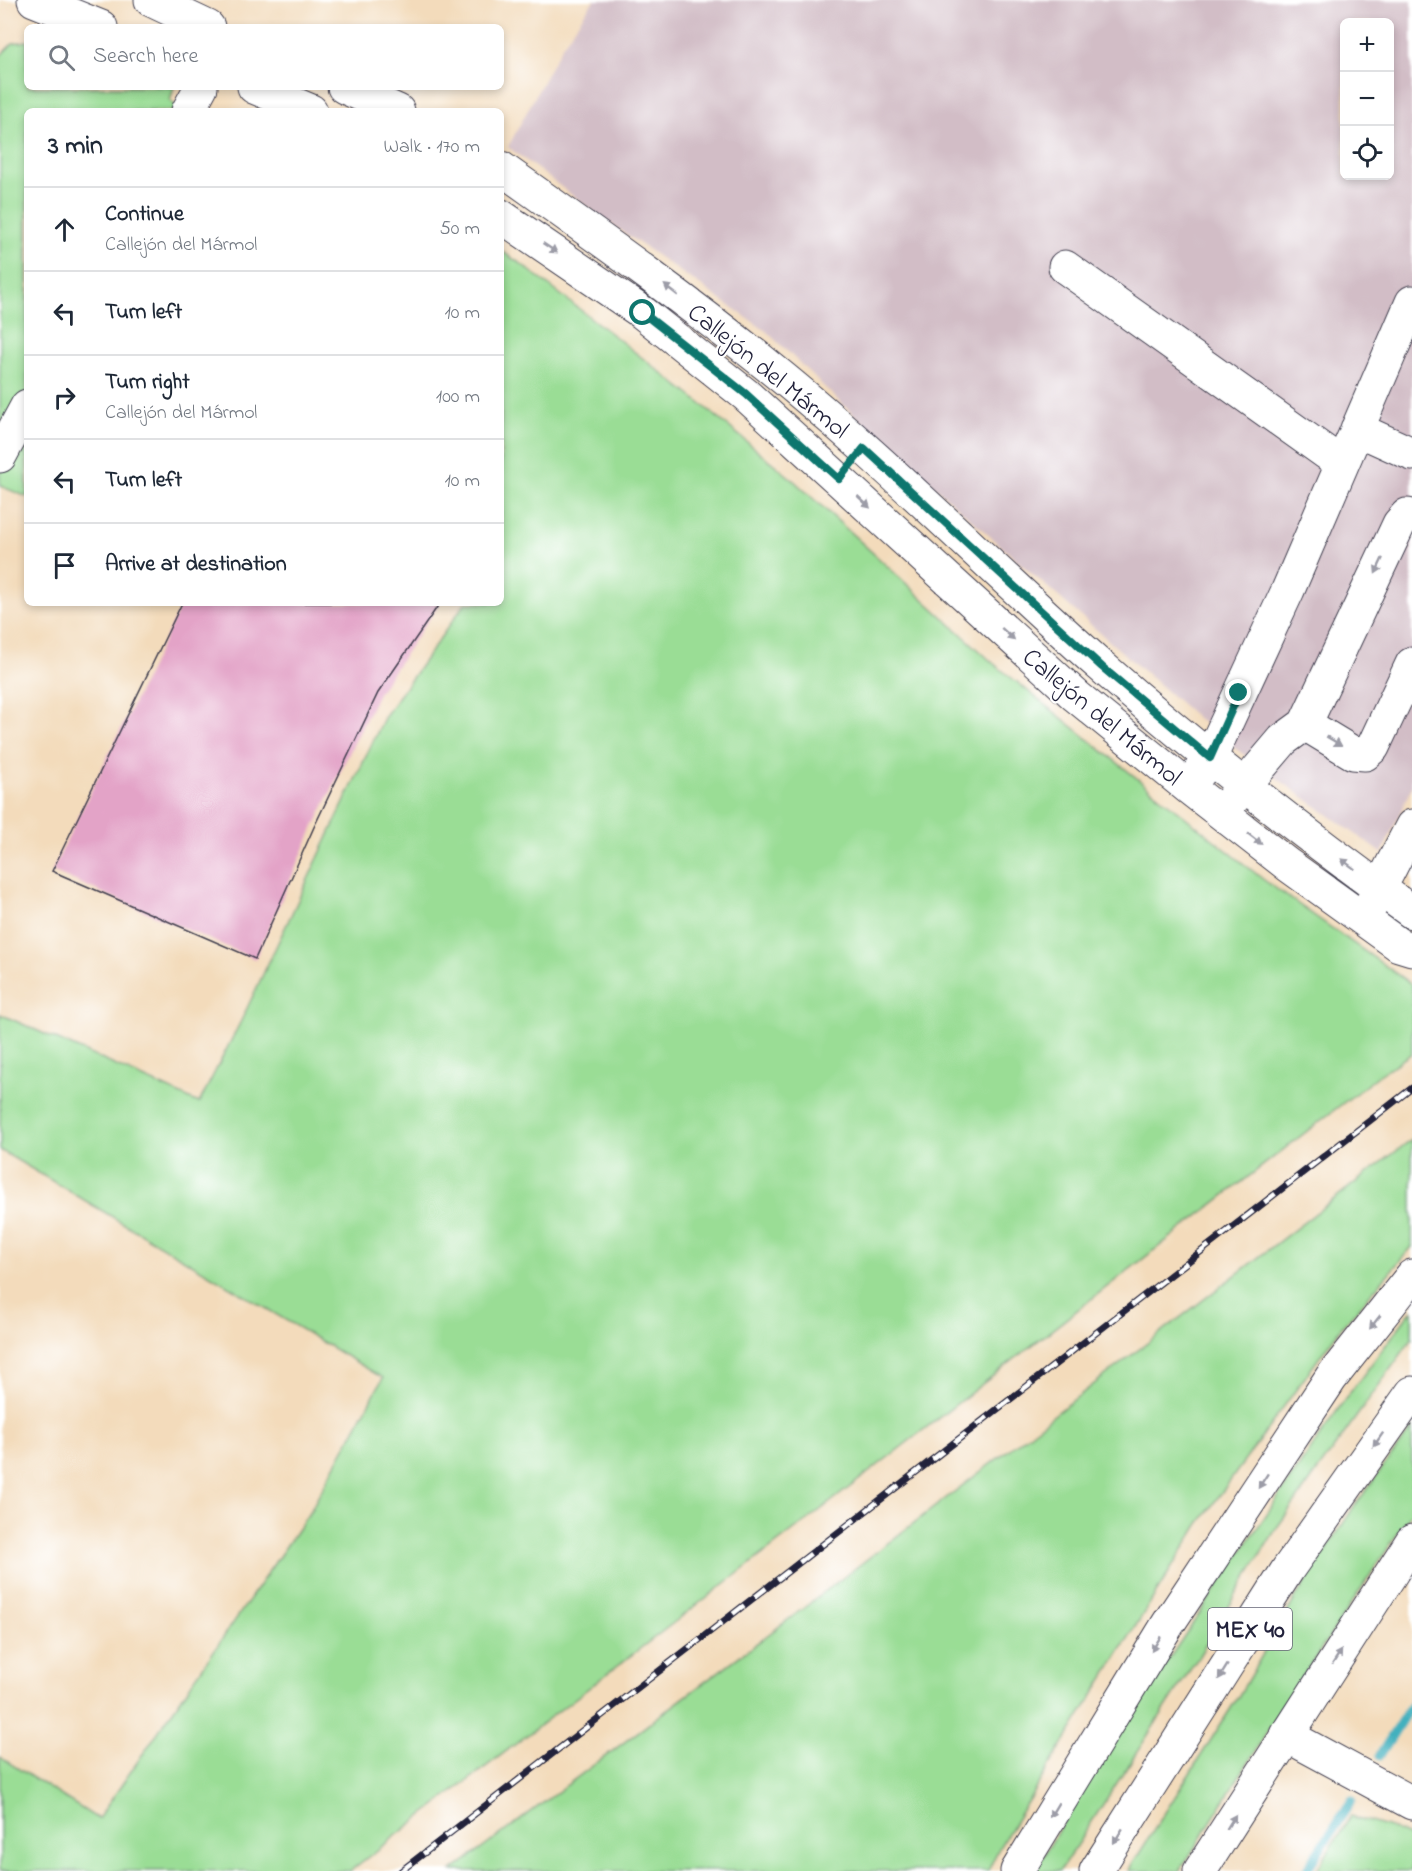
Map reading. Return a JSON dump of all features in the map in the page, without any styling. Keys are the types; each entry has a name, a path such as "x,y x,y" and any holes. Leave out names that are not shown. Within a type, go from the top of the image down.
{"street":[{"path":"34,0 94,24"},
{"path":"151,0 202,24"},
{"path":"190,108 199,90"},
{"path":"261,90 304,108"},
{"path":"351,90 391,108"},
{"name":"Callejón del Mármol","path":"504,170 665,286 773,370 864,448 1102,667 1210,758 1412,912"},
{"name":"Callejón del Mármol","path":"504,218 652,320 746,394 1076,696 1288,865 1399,945 1412,949"},
{"path":"1065,267 1342,464"},
{"path":"1189,788 1210,758 1287,590 1412,302"},
{"path":"0,456 24,412"},
{"path":"1357,429 1412,454"},
{"path":"839,479 864,448"},
{"path":"1222,813 1283,740 1305,724 1399,524 1407,515 1412,516"},
{"path":"1305,724 1353,753 1365,754 1373,747 1412,664"},
{"path":"1364,918 1412,826"},
{"path":"1017,1871 1168,1624 1331,1378 1412,1276"},
{"name":"MEX 40","path":"1096,1871 1288,1569 1412,1392"},
{"path":"1200,1871 1412,1541"},
{"path":"1286,1735 1412,1803"}],"shaded area":[{"path":"594,0 1412,0 1412,786 1382,853 1218,736 841,403 766,331 597,214 508,147 562,46"}],"green space":[{"path":"24,41 24,90 173,90 170,101 179,108 24,108 24,496 0,486 0,56 13,43"},
{"path":"504,253 694,398 792,479 993,663 1264,880 1412,985 1412,1053 1378,1076 805,1522 350,1871 0,1871 0,1757 98,1819 309,1513 383,1378 0,1150 0,1014 199,1103 241,1021 385,716 463,606 504,606"},
{"path":"1412,1139 1412,1247 1340,1329 1198,1525 1000,1846 988,1871 452,1871 801,1610"},
{"path":"1412,1310 1412,1339 1276,1529 1199,1656 1060,1871 1035,1871 1089,1777 1343,1402"},
{"path":"1412,1428 1412,1512 1284,1705 1180,1871 1128,1871 1238,1697 1296,1597 1353,1508"},
{"path":"1351,1816 1393,1829 1412,1838 1412,1871 1316,1871"}],"building":[{"path":"181,606 438,606 378,693 314,827 255,959 52,871"}],"waterway":[{"path":"1380,1755 1412,1704"},
{"path":"1306,1871 1352,1800"}],"railway":[{"path":"401,1871 1412,1088"}],"route":[{"path":"643,313 746,394 839,479 864,448 1102,667 1210,758 1239,693"}]}
